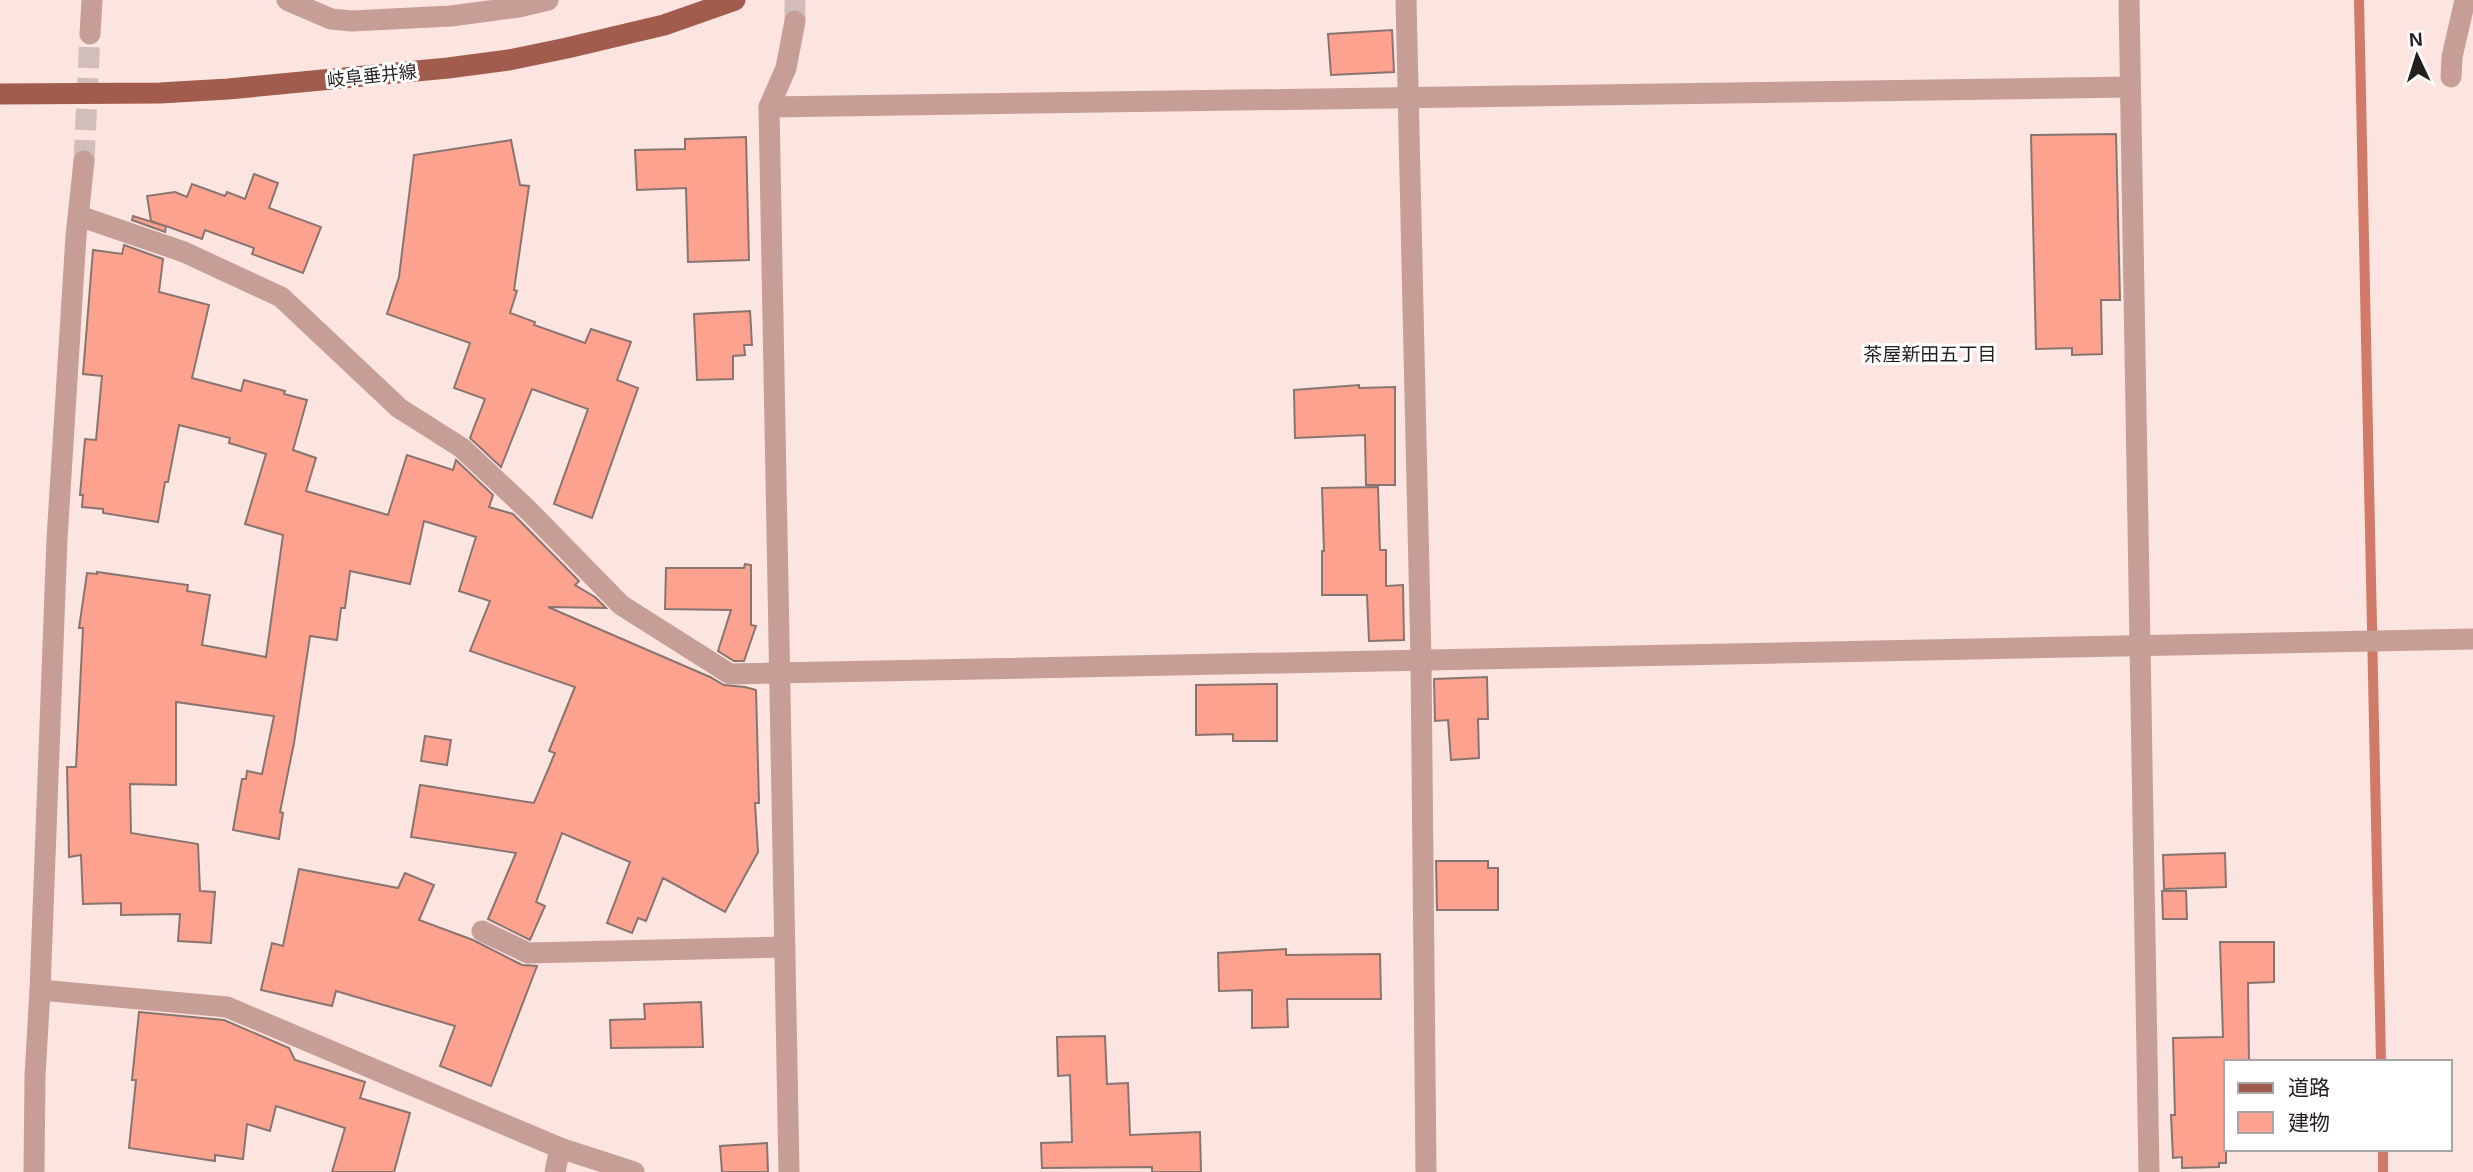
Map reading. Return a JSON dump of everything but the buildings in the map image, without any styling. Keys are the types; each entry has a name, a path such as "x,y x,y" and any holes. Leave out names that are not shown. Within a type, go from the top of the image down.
{"main road":[{"name":"岐阜垂井線","path":"0,94 215,90 447,68 509,60 567,48 664,25 735,0"}],"street":[{"path":"90,34 92,0"},
{"path":"287,0 331,19 352,21 451,16 519,7 548,0"},
{"path":"1406,0 1420,659 1426,1172"},
{"path":"2129,0 2149,1172"},
{"path":"2451,77 2452,57 2465,0"},
{"path":"789,1172 769,107 786,68 794,21"},
{"path":"769,107 2130,87"},
{"path":"34,1172 35,1076 57,539 84,162"},
{"path":"79,216 184,252 281,297 399,408 462,448 529,511 621,605 730,674 2473,639"},
{"path":"482,931 528,953 785,947"},
{"path":"40,990 227,1007 560,1148 634,1172"},
{"path":"555,1172 560,1148"}],"waterway":[{"path":"2359,0 2381,1060"},
{"path":"2383,1151 2383,1172"}],"tunnel":[{"path":"795,0 795,21"},
{"path":"84,161 90,34"}],"district":[{"name":"茶屋新田五丁目","path":"1930,354"}]}
